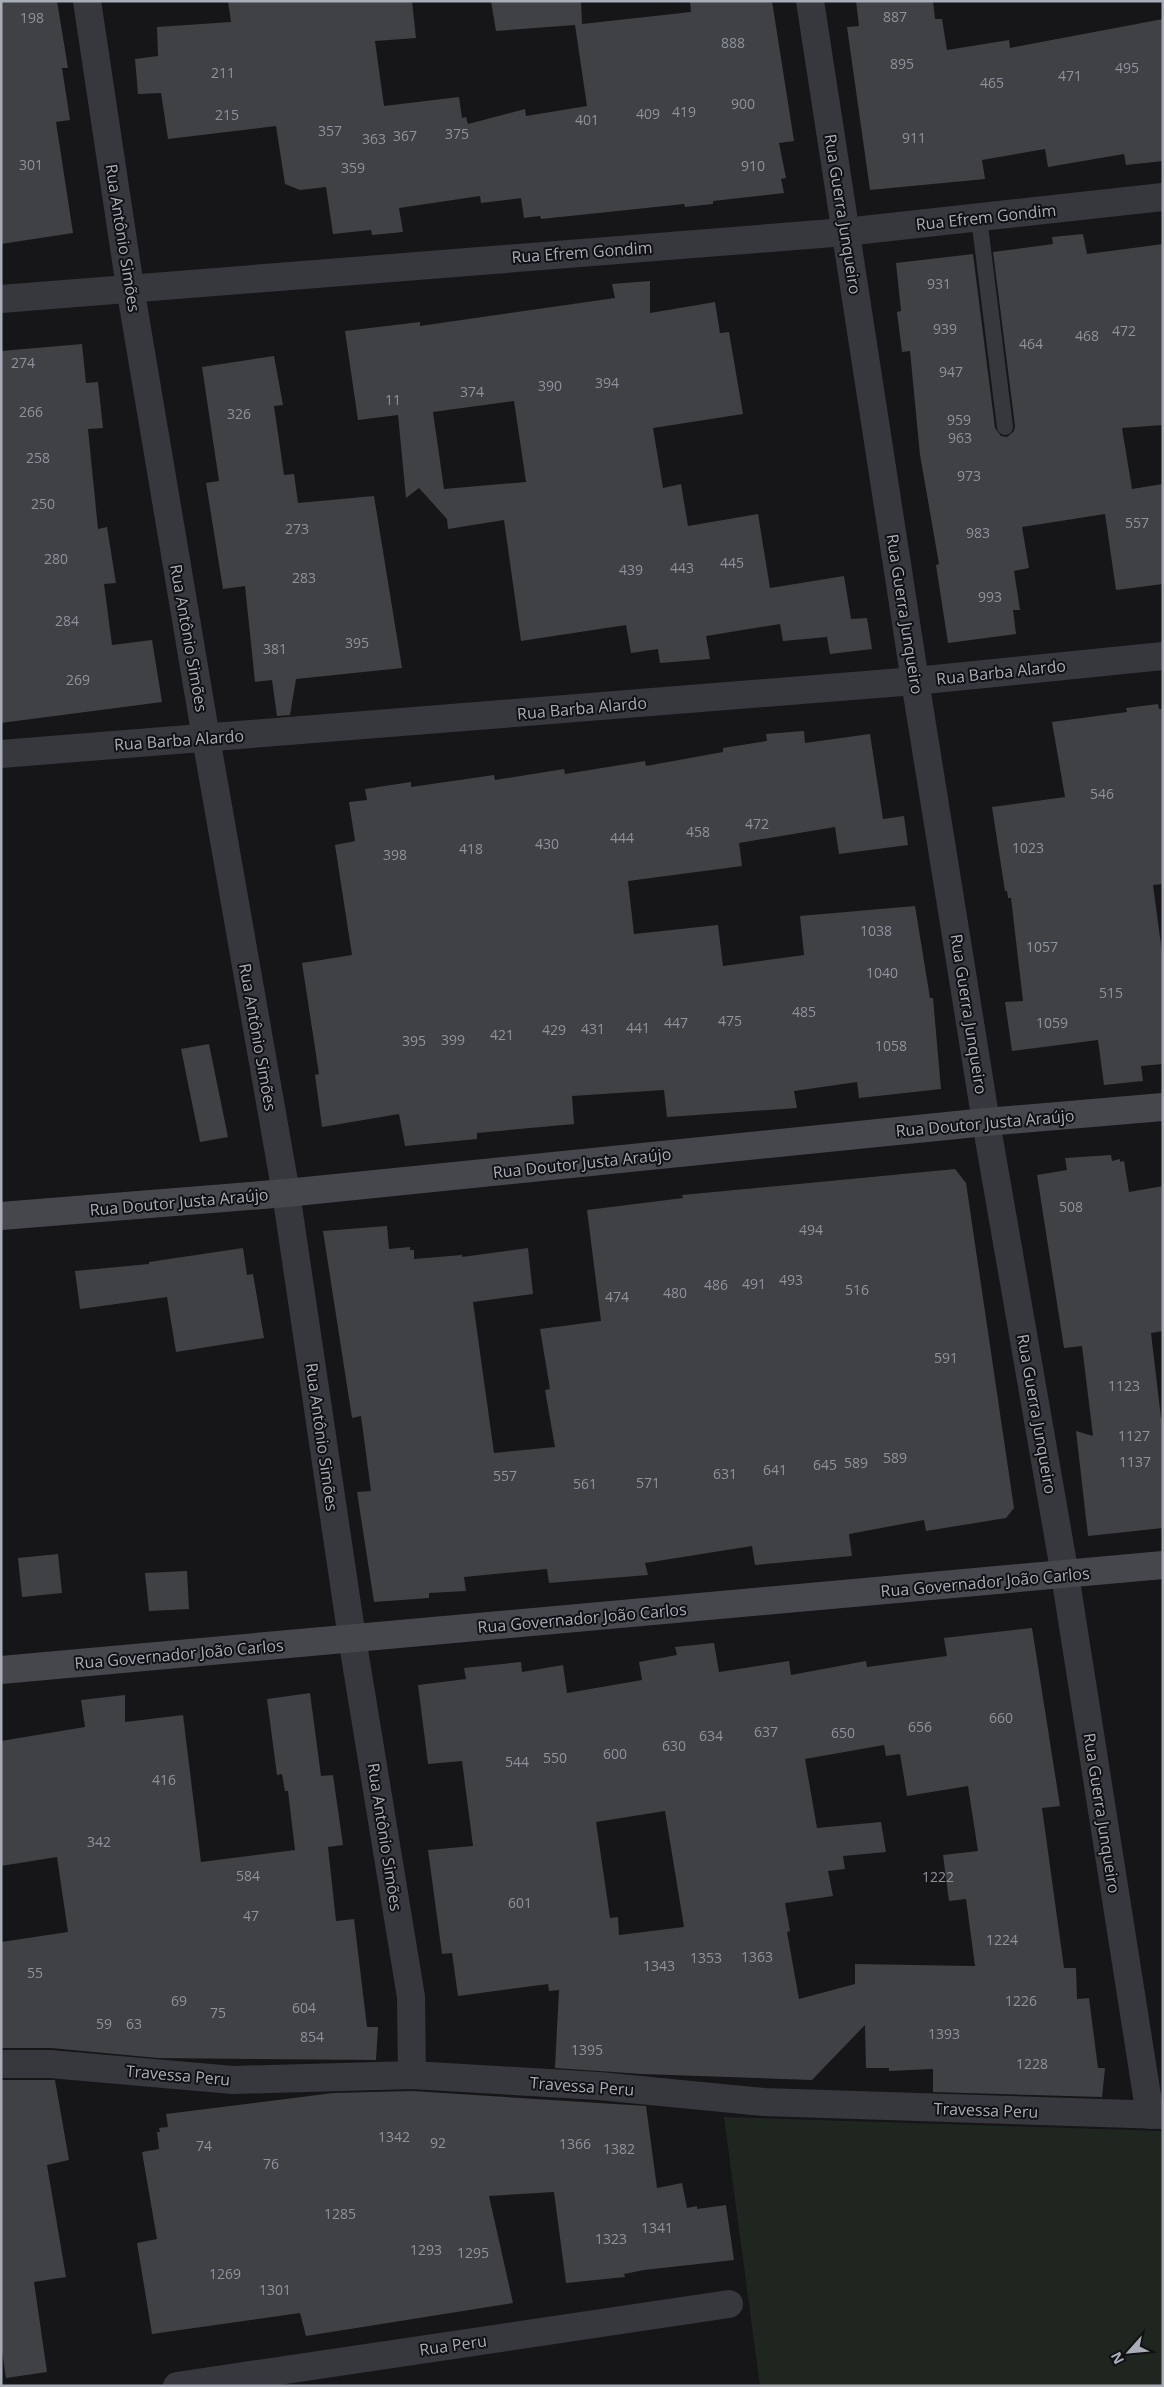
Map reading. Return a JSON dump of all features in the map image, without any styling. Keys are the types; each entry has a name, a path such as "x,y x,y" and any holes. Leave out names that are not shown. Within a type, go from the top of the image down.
{"street":[{"name":"Rua Antônio Simões","path":"87,1 130,287 206,738 286,1193 352,1638 411,1997 412,2075"},
{"name":"Rua Guerra Junqueiro","path":"810,1 915,680 986,1122 1156,2115"},
{"name":"Rua Efrem Gondim","path":"1,299 130,287 846,232 1163,197"},
{"name":"Rua Barba Alardo","path":"1,754 915,680 1163,656"},
{"name":"Rua Doutor Justa Araújo","path":"1,1216 286,1193 986,1122 1163,1107"},
{"name":"Rua Governador João Carlos","path":"1,1670 1163,1566"},
{"name":"Travessa Peru","path":"1,2064 50,2064 233,2080 412,2075 599,2086 764,2102 1156,2115"},
{"name":"Rua Peru","path":"177,2386 729,2304"}],"lane":[{"path":"979,218 1005,427"}],"shaded area":[{"path":"724,2117 1163,2131 1163,2386 760,2386"}],"building":[{"path":"1,1 57,1 68,68 62,68 70,120 56,122 73,233 1,244"},
{"path":"228,1 412,1 416,38 375,41 384,106 459,97 462,118 466,117 468,124 525,109 526,116 587,106 575,25 496,31 491,1 581,1 582,24 691,12 690,1 772,1 794,141 779,143 786,178 781,179 784,193 713,201 713,204 685,207 684,204 541,219 540,216 524,218 521,198 481,203 480,196 399,208 403,232 372,235 371,230 333,234 326,187 300,190 285,184 276,126 168,139 161,93 138,94 135,59 158,56 157,27 231,22"},
{"path":"856,1 933,1 935,19 942,19 947,50 1009,40 1010,48 1163,19 1163,161 1126,165 1124,154 1048,167 1045,149 982,160 985,179 870,190 847,27 859,26"},
{"path":"1083,234 1087,254 1163,244 1163,425 1122,428 1132,489 1163,484 1163,584 1116,590 1105,514 1022,527 1029,568 1014,571 1020,610 1013,610 1016,634 948,643 936,565 939,564 920,455 910,351 902,352 897,312 901,311 896,263 973,254 995,428 1001,436 1007,437 1014,431 1015,426 993,252 1053,244 1052,237"},
{"path":"650,281 650,313 715,302 720,333 729,332 743,414 653,428 663,488 681,484 688,526 758,514 770,588 844,576 851,619 867,618 872,649 830,654 827,637 783,641 780,624 706,636 710,659 660,663 658,649 631,653 626,625 521,641 504,520 448,529 447,519 419,488 406,498 398,415 358,420 345,331 420,322 420,326 615,298 612,284","holes":["514,401 526,482 444,489 433,412"]},
{"path":"82,344 86,383 98,382 103,428 88,429 98,529 107,527 116,583 104,584 112,645 152,640 162,702 1,723 1,351"},
{"path":"274,356 283,405 274,406 284,475 294,474 298,503 374,496 402,668 296,679 290,715 277,716 272,680 255,682 245,586 223,589 206,483 219,481 202,367"},
{"path":"1158,704 1159,709 1163,709 1163,884 1153,885 1163,960 1163,1064 1141,1066 1143,1081 1104,1085 1098,1040 1012,1051 1005,1002 1023,1001 1011,898 1008,898 1007,891 1005,891 992,807 1065,797 1052,722 1127,712 1126,708"},
{"path":"804,731 805,743 870,734 883,819 904,816 908,845 839,854 835,827 739,843 742,866 628,881 634,934 718,925 723,966 804,955 800,916 915,906 930,998 933,998 941,1089 859,1098 857,1082 794,1091 797,1108 667,1117 664,1090 572,1096 574,1124 477,1133 477,1139 405,1146 399,1114 322,1127 315,1075 319,1074 302,963 352,955 335,845 355,841 349,802 367,800 365,789 411,782 411,787 494,775 495,780 564,769 565,774 645,761 646,766 723,752 723,748 767,741 766,734"},
{"path":"209,1044 228,1137 200,1142 181,1049"},
{"path":"1111,1155 1112,1161 1120,1159 1120,1162 1124,1161 1129,1192 1163,1186 1163,1331 1151,1333 1161,1418 1163,1418 1163,1528 1088,1536 1076,1431 1093,1436 1082,1346 1064,1348 1037,1175 1067,1170 1065,1158"},
{"path":"955,1169 966,1183 1014,1508 1006,1518 926,1531 924,1520 849,1534 852,1556 755,1565 752,1546 645,1563 648,1575 549,1583 547,1569 464,1577 466,1591 429,1593 429,1598 374,1602 357,1492 371,1491 361,1416 352,1418 323,1231 387,1226 389,1249 410,1247 410,1250 414,1250 414,1259 462,1255 462,1257 528,1248 533,1294 473,1302 494,1453 555,1447 545,1390 550,1389 540,1329 601,1321 587,1210 683,1198 682,1195"},
{"path":"243,1248 247,1275 253,1274 264,1338 176,1352 167,1297 80,1309 75,1271 149,1264 149,1262"},
{"path":"58,1554 62,1593 22,1597 18,1558"},
{"path":"187,1571 189,1609 149,1611 145,1573"},
{"path":"1032,1628 1060,1806 1042,1808 1064,1968 1076,1968 1077,1999 1089,1998 1098,2068 1105,2068 1102,2097 933,2092 933,2069 889,2071 889,2068 866,2068 865,2025 812,2080 642,2074 555,2068 559,1990 549,1991 548,1984 458,1996 452,1953 442,1954 428,1850 473,1846 462,1761 428,1764 418,1685 466,1679 464,1668 521,1662 522,1672 563,1665 567,1693 642,1680 639,1662 677,1655 675,1647 714,1643 719,1672 789,1661 791,1675 866,1661 867,1667 947,1656 944,1638","holes":["884,1745 886,1756 900,1754 907,1796 968,1786 978,1851 943,1855 949,1901 966,1899 975,1966 855,1964 855,1984 799,1999 787,1932 790,1931 785,1903 833,1896 828,1871 845,1869 843,1856 886,1852 881,1822 817,1828 805,1759","665,1811 684,1927 619,1935 618,1917 610,1918 596,1822"]},
{"path":"310,1693 321,1776 333,1775 343,1845 328,1847 336,1921 354,1919 367,2027 378,2027 376,2060 158,2058 51,2048 1,2048 1,1942 68,1932 57,1857 1,1866 1,1741 85,1727 81,1700 125,1695 125,1722 183,1715 201,1862 295,1850 288,1791 285,1791 282,1774 277,1775 267,1699"},
{"path":"1,2080 55,2080 69,2160 47,2165 66,2277 34,2282 47,2372 6,2378 1,2345"},
{"path":"412,2091 646,2106 657,2188 682,2183 687,2208 697,2206 697,2209 726,2205 734,2260 644,2270 624,2274 625,2277 566,2283 554,2192 489,2196 513,2303 306,2336 300,2313 152,2334 137,2243 157,2239 142,2152 159,2149 157,2132 160,2132 159,2128 168,2127 166,2114 333,2093"}]}
